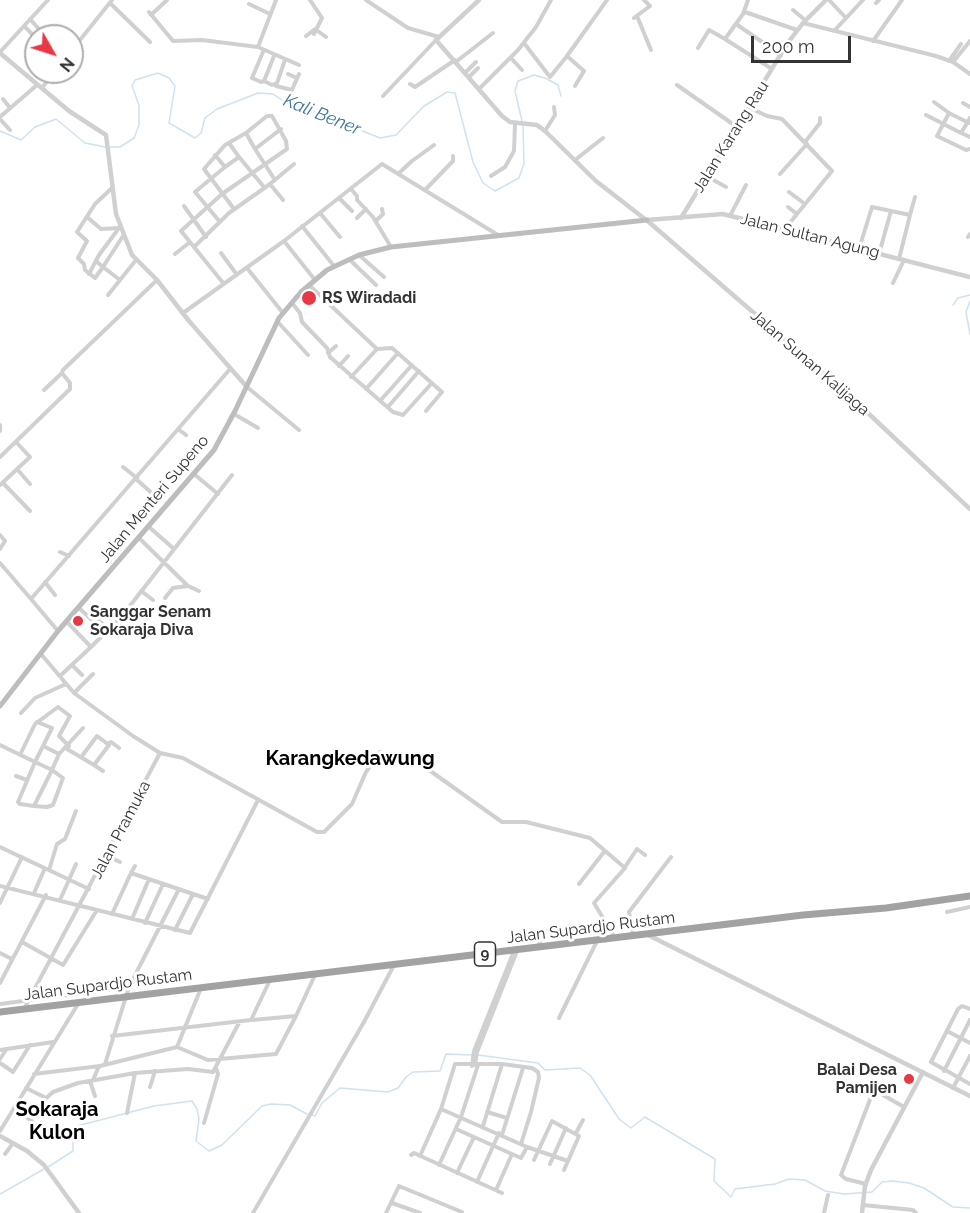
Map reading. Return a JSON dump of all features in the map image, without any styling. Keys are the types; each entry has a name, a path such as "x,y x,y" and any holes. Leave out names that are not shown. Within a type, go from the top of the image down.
{"highway":[{"name":"Jalan Supardjo Rustam","path":"0,1012 25,1005 79,1002 315,975 802,915 886,908 969,896"}],"main road":[{"name":"Jalan Menteri Supeno","path":"0,706 58,632 213,450 234,414 277,321 291,302 315,280 334,266 359,255 391,248 647,220"}],"street":[{"path":"26,24 48,0"},
{"path":"167,0 150,13 173,41 202,40 258,47 274,56 299,65"},
{"path":"258,47 276,0"},
{"path":"310,0 321,15 316,32"},
{"path":"366,0 408,28 438,38 505,119 515,124 530,124 546,131 556,113 554,107"},
{"path":"374,6 379,0"},
{"path":"383,96 478,0"},
{"path":"480,88 524,43 551,0"},
{"path":"524,43 550,77 607,0"},
{"path":"644,0 649,7 637,15 651,50"},
{"path":"725,39 744,12 748,0"},
{"path":"827,0 846,18"},
{"name":"Jalan Karang Rau","path":"681,218 797,30 827,0"},
{"path":"834,31 863,0"},
{"path":"873,40 902,0"},
{"path":"84,35 111,1 150,42"},
{"path":"249,4 270,14"},
{"path":"793,10 804,22 951,62 970,74"},
{"path":"744,12 797,30"},
{"path":"30,19 34,24"},
{"path":"736,24 781,55"},
{"path":"24,26 1,49 39,87 77,118 105,135 110,153 112,189 119,228 136,260 158,280 183,313 246,386 299,430"},
{"path":"698,48 709,30 773,69"},
{"path":"306,36 316,32 326,37"},
{"path":"410,84 415,87 456,61 493,33"},
{"path":"951,62 970,41"},
{"path":"951,62 961,44"},
{"path":"263,51 252,78 290,90 298,76 288,74"},
{"path":"264,81 274,56"},
{"path":"567,56 584,71 574,86"},
{"path":"511,58 522,70"},
{"path":"275,86 285,60"},
{"path":"468,74 476,62"},
{"path":"468,74 478,68"},
{"path":"10,130 0,118 42,84"},
{"path":"677,85 737,128"},
{"path":"3,99 10,108"},
{"path":"934,102 949,113 969,121 961,133"},
{"path":"963,103 970,107"},
{"path":"750,108 767,116 782,118 832,171 783,231"},
{"path":"949,113 938,136 966,150 970,149"},
{"path":"548,115 552,121"},
{"path":"926,115 970,137"},
{"path":"181,231 222,194 288,147 274,118 269,116 229,142 204,169 210,179 222,194 234,209"},
{"path":"780,174 806,143 820,123 820,118"},
{"path":"491,176 505,166 514,151 515,124"},
{"path":"255,149 281,129"},
{"name":"Jalan Sunan Kalijaga","path":"546,131 596,181 647,220 867,411 970,509"},
{"path":"246,133 275,180"},
{"path":"575,160 603,138"},
{"path":"229,142 264,187"},
{"path":"399,173 434,145"},
{"path":"215,155 225,167"},
{"path":"425,190 453,161 453,156"},
{"path":"220,222 195,192 239,157"},
{"path":"194,247 234,209 294,164"},
{"path":"183,313 284,241 382,164 498,235"},
{"path":"706,176 726,187"},
{"path":"270,184 283,200"},
{"path":"730,216 746,185"},
{"path":"112,189 103,195 77,233 86,240 78,258 84,263 84,269 95,278 123,236"},
{"path":"351,189 376,221 391,248"},
{"path":"789,192 805,204"},
{"path":"893,283 902,259 915,197"},
{"path":"339,198 352,211"},
{"path":"184,206 206,237"},
{"path":"788,207 797,214"},
{"path":"859,249 871,207 910,215"},
{"path":"357,218 366,209"},
{"path":"376,221 383,213 382,209"},
{"path":"879,254 891,211"},
{"path":"320,213 340,237"},
{"name":"Jalan Sultan Agung","path":"647,220 718,214 730,216 970,277"},
{"path":"87,217 100,229 119,228"},
{"path":"177,226 224,284"},
{"path":"303,226 334,266"},
{"path":"89,274 119,228"},
{"path":"284,241 315,280"},
{"path":"175,254 190,242"},
{"path":"221,253 237,275"},
{"path":"359,255 384,277"},
{"path":"350,259 376,285"},
{"path":"108,295 136,260"},
{"path":"96,261 120,280"},
{"path":"247,268 283,313"},
{"path":"44,390 158,280"},
{"path":"309,285 377,349"},
{"path":"291,302 300,314 302,322 327,348 328,353 339,366 388,407 403,415 432,383"},
{"path":"277,321 308,355"},
{"path":"328,353 336,346"},
{"path":"351,377 377,349 392,348 443,393 426,411"},
{"path":"366,390 398,353"},
{"path":"339,366 348,356"},
{"path":"380,401 412,365"},
{"path":"31,599 230,369"},
{"path":"388,407 419,371"},
{"path":"0,457 70,389 70,383 62,373"},
{"path":"234,414 258,429"},
{"path":"0,424 0,431"},
{"path":"178,429 186,435"},
{"path":"16,442 30,457 2,484 30,511"},
{"path":"123,467 154,495"},
{"path":"17,469 30,484"},
{"path":"194,474 218,494"},
{"path":"60,676 91,647 141,591 232,475"},
{"path":"149,527 174,549"},
{"path":"0,535 5,541 0,549"},
{"path":"140,538 164,559 188,586 199,591"},
{"path":"60,552 69,555"},
{"path":"0,563 58,632"},
{"path":"0,574 5,568"},
{"path":"0,574 9,575"},
{"path":"45,582 55,595"},
{"path":"165,598 173,588 188,586"},
{"path":"141,591 153,600"},
{"path":"79,608 94,622 99,621 108,628"},
{"path":"68,622 91,647"},
{"path":"41,654 74,693 160,753 183,758 322,833 353,802 366,772 380,753 395,760 411,760 429,770 502,822 526,822 590,838 625,868"},
{"path":"72,665 82,675"},
{"path":"74,693 93,674"},
{"path":"21,713 33,699 66,684"},
{"path":"20,755 37,722 57,708 66,711 70,718 58,736 68,748 103,771"},
{"path":"0,745 20,755 35,762 52,770 63,777 56,800 50,807 18,803 35,762 52,728 37,722"},
{"path":"34,806 59,754 68,748 83,728"},
{"path":"82,756 97,736 119,748"},
{"path":"94,765 108,744"},
{"path":"43,746 59,754"},
{"name":"Jalan Pramuka","path":"25,1005 107,856 160,753"},
{"path":"16,776 27,780"},
{"path":"0,885 190,933 258,800"},
{"path":"33,893 47,869 57,844 65,839 76,811"},
{"path":"0,847 89,889"},
{"path":"615,939 594,904 625,868 637,849 645,855"},
{"path":"579,884 604,852"},
{"path":"107,856 120,862"},
{"path":"0,903 22,857"},
{"path":"633,936 629,912 671,857"},
{"path":"60,900 76,864"},
{"path":"112,914 135,866"},
{"path":"131,873 208,899"},
{"path":"132,919 149,879"},
{"path":"613,881 619,885"},
{"path":"145,922 163,884"},
{"path":"95,1096 92,1080 102,1065 129,987 178,889"},
{"path":"176,930 193,894"},
{"path":"0,983 46,895"},
{"path":"947,912 970,907 969,896"},
{"path":"959,897 962,909"},
{"path":"22,942 61,964 64,963 97,910"},
{"path":"536,948 545,931"},
{"path":"648,935 970,1096"},
{"path":"560,1018 597,941"},
{"path":"439,1165 461,1117 475,1065 475,1054 515,951"},
{"path":"0,953 12,959"},
{"path":"253,1213 394,964"},
{"path":"34,1074 102,1065 177,1047 202,1059 276,1054 315,975"},
{"path":"251,1020 270,980"},
{"path":"0,1004 25,1005 129,987"},
{"path":"177,1047 202,987"},
{"path":"79,1002 0,1134 44,1164 79,1213"},
{"path":"970,1008 960,1006 931,1062 970,1084"},
{"path":"112,1036 296,1016"},
{"path":"944,1071 970,1020"},
{"path":"26,1088 44,1100 73,1084 92,1080 154,1071 188,1069 213,1072 240,1022"},
{"path":"947,1031 970,1042"},
{"path":"0,1050 54,1042"},
{"path":"7,1049 0,1061 15,1071 31,1044"},
{"path":"953,1088 970,1056"},
{"path":"483,1126 502,1064"},
{"path":"420,1156 441,1109 453,1065 502,1064 536,1070 540,1078 521,1144"},
{"path":"204,1123 218,1074 216,1068"},
{"path":"477,1182 507,1118 523,1068"},
{"path":"150,1087 154,1071"},
{"path":"862,1213 866,1184 923,1072"},
{"path":"127,1113 135,1073"},
{"path":"866,1184 846,1179 841,1175 871,1097 876,1091 904,1107"},
{"path":"14,1108 38,1125"},
{"path":"441,1109 527,1147 568,1161"},
{"path":"487,1112 507,1118"},
{"path":"576,1132 583,1120"},
{"path":"534,1160 551,1121 576,1132 579,1137 564,1170"},
{"path":"550,1164 566,1128"},
{"path":"456,1129 521,1158 527,1147"},
{"path":"457,1173 474,1137"},
{"path":"5,1154 13,1143"},
{"path":"411,1155 414,1153 502,1193"},
{"path":"496,1190 512,1154"},
{"path":"386,1213 399,1186 462,1212"},
{"path":"824,1213 828,1195"},
{"path":"392,1203 420,1213"},
{"path":"862,1206 913,1210 916,1213"}],"waterway":[{"name":"Kali Bener","path":"109,147 120,147 134,138 139,125 139,105 132,86 135,80 158,73 169,78 175,86 169,123 195,138 201,133 205,118 217,109 258,93 273,94 291,106 303,107 380,138 396,135 424,106 447,92 455,93 473,162 483,183 495,191 519,178 524,164 523,126"},
{"name":"Kali Bener","path":"522,121 515,91 518,81 534,75 545,78 558,85 561,96"},
{"name":"Kali Bener","path":"0,131 21,140 35,127 56,119 85,143 105,147"},
{"path":"953,305 958,298 970,295"},
{"path":"970,301 966,312 970,334"},
{"path":"312,1115 315,1116 322,1103 340,1088 388,1092 398,1088 413,1072 440,1071 446,1054 473,1055"},
{"path":"478,1055 538,1063 545,1070 580,1068 590,1075 619,1119 631,1128 645,1117 715,1159 714,1181 731,1197 735,1189 775,1184 789,1179 805,1180 825,1191 844,1194 872,1192 882,1182 893,1181 924,1188 953,1207 970,1208"},
{"path":"48,1167 73,1151 73,1130 77,1126 154,1106 192,1101 199,1119 196,1141 209,1151 222,1145 262,1106 290,1105 307,1114"},
{"path":"0,1194 44,1169"}],"place":[{"name":"RS Wiradadi","path":"309,298"},
{"name":"Sanggar Senam Sokaraja Diva","path":"78,621"},
{"name":"Balai Desa Pamijen","path":"909,1079"}],"district":[{"name":"Karangkedawung","path":"350,759"},
{"name":"Sokaraja Kulon","path":"57,1122"}]}
